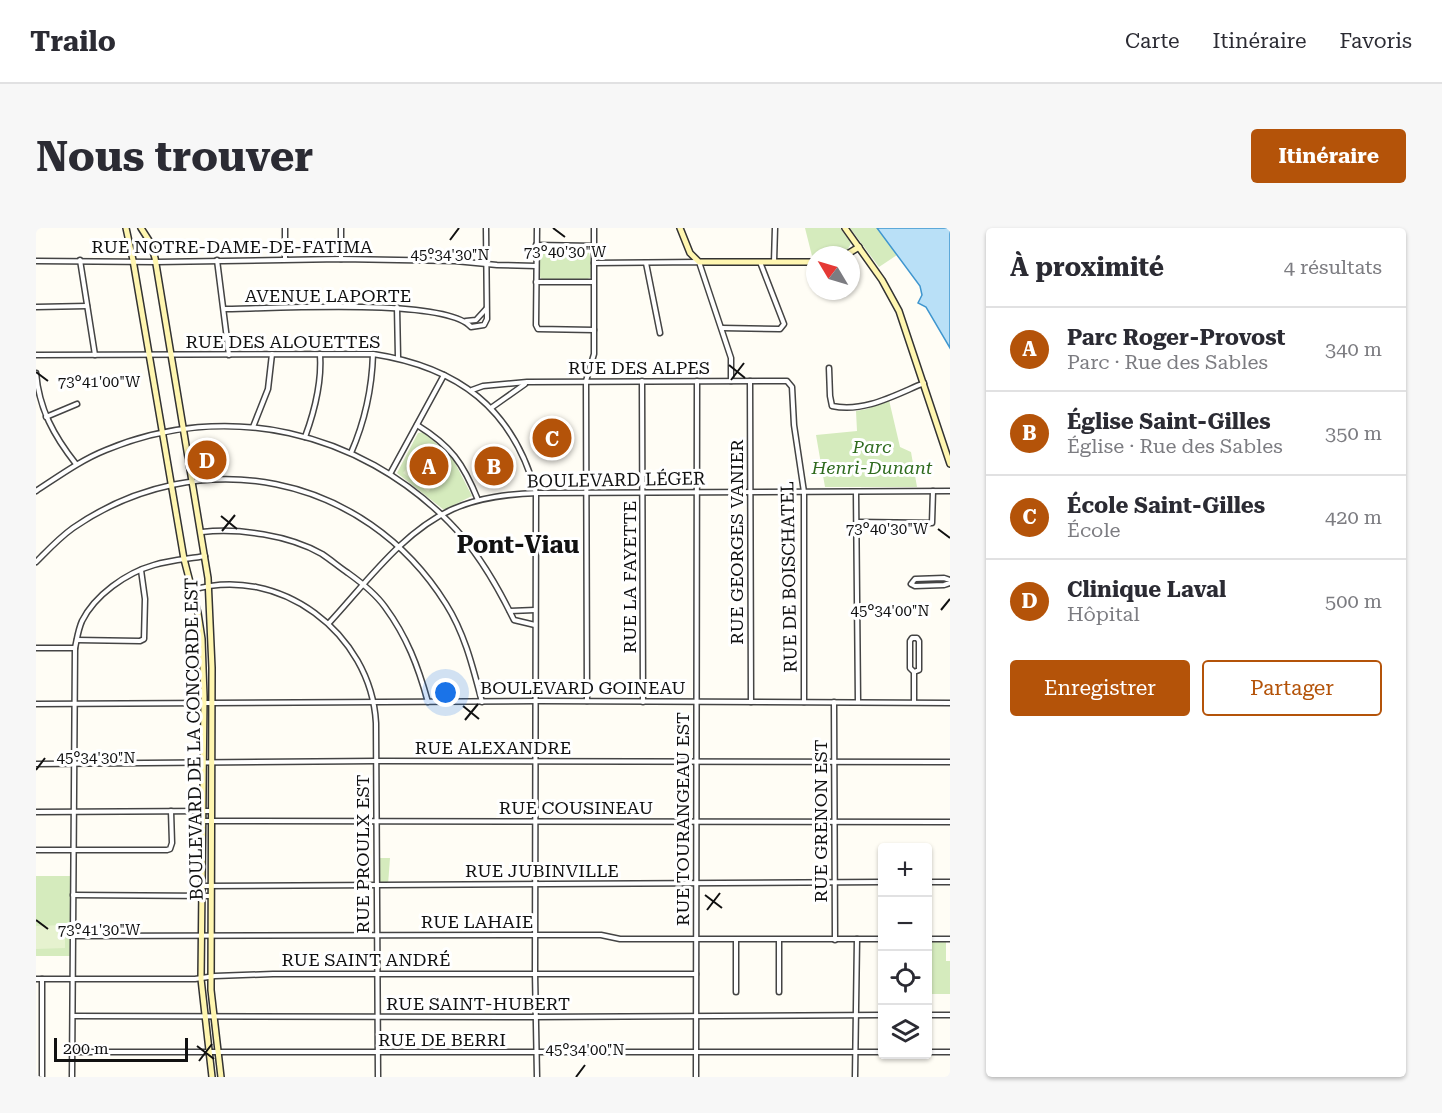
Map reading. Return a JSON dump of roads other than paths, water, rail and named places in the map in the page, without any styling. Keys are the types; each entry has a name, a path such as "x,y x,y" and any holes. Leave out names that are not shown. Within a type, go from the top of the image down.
{"street":[{"name":"BOULEVARD DE LA CONCORDE EST","path":"126,228 184,559 202,639 201,979 211,1074"},
{"name":"BOULEVARD DE LA CONCORDE EST","path":"141,228 150,242 156,262 206,556 212,650 210,976 221,1077"},
{"path":"285,228 285,259"},
{"path":"341,228 341,259"},
{"path":"466,321 476,320 487,308 486,228"},
{"path":"537,228 536,325 538,329 594,330"},
{"path":"587,701 586,381 594,354 594,228"},
{"path":"774,262 775,228"},
{"path":"845,228 858,246"},
{"path":"682,229 690,253 699,262 722,328 731,358 730,381"},
{"path":"536,245 594,246"},
{"path":"860,249 888,289 899,311 950,464"},
{"name":"RUE NOTRE-DAME-DE-FATIMA","path":"36,261 341,259 455,261 536,266"},
{"path":"80,260 95,355"},
{"path":"218,260 229,355"},
{"path":"722,328 780,329 784,324 760,262"},
{"path":"594,263 806,262"},
{"path":"646,263 660,333"},
{"path":"536,282 593,282"},
{"path":"36,307 87,306"},
{"path":"397,307 398,357"},
{"name":"AVENUE LAPORTE","path":"224,309 397,307 432,312 466,321 471,327 484,325 487,319 487,308"},
{"path":"253,427 268,389 272,354"},
{"path":"305,437 314,414 319,390 320,354"},
{"path":"351,453 369,397 373,354"},
{"name":"RUE DES ALOUETTES","path":"36,355 373,354 398,357 424,365 472,390 491,408 520,449 536,493 535,973 537,1077"},
{"path":"829,368 832,406 840,408 864,406 924,383"},
{"path":"36,373 38,392 46,417 59,442 76,464"},
{"path":"390,474 444,375"},
{"name":"RUE LA FAYETTE","path":"642,381 643,702"},
{"name":"RUE TOURANGEAU EST","path":"696,1077 697,381"},
{"name":"RUE GEORGES VANIER","path":"750,381 751,702"},
{"name":"RUE DES ALPES","path":"472,390 483,386 527,382 787,381"},
{"name":"RUE DE BOISCHATEL","path":"787,381 792,387 794,425 804,492 804,702"},
{"path":"491,408 527,382"},
{"path":"46,417 77,404"},
{"path":"417,425 438,438 451,451 470,480 478,500"},
{"path":"36,491 76,464 107,449 163,433 214,426 253,427 305,437 351,453 390,474 417,493 441,515 475,553 514,621 535,625"},
{"path":"36,562 57,541 115,504 171,484 193,480 239,479 288,486 308,492 332,501 379,529 420,569 446,604 469,652 482,702"},
{"path":"858,522 932,523 933,491"},
{"name":"BOULEVARD LÉGER","path":"329,623 399,547 428,522 453,509 478,500 536,493 587,492 950,491"},
{"path":"856,492 858,702"},
{"path":"202,532 232,530 294,543 321,554 364,584 384,606 406,640 416,662 428,702"},
{"path":"72,1077 75,648 77,640 82,622 93,604 117,584 155,565 206,556"},
{"path":"77,640 140,641 144,639 145,599 141,570"},
{"path":"944,578 950,582 915,586 912,581 944,578"},
{"name":"RUE PROULX EST","path":"191,590 208,586 250,585 269,589 295,601 329,623 353,653 370,686 375,703 378,1077"},
{"path":"510,611 535,610"},
{"path":"914,672 919,670 919,641 917,638 912,638 910,641 910,668 914,672 914,702"},
{"path":"36,648 75,648"},
{"name":"BOULEVARD GOINEAU","path":"36,704 535,701 950,703"},
{"name":"RUE GRENON EST","path":"834,702 835,939"},
{"name":"RUE ALEXANDRE","path":"36,764 376,761 950,762"},
{"path":"36,850 167,850 170,849 172,843 171,811"},
{"path":"36,812 211,811"},
{"name":"RUE COUSINEAU","path":"202,822 950,822"},
{"name":"RUE JUBINVILLE","path":"201,886 878,882"},
{"path":"932,882 950,882"},
{"path":"73,896 211,896"},
{"name":"RUE LAHAIE","path":"72,936 601,935 620,939 878,939"},
{"path":"855,1077 857,939"},
{"path":"932,939 950,939"},
{"path":"736,940 736,992"},
{"path":"779,940 779,992"},
{"name":"RUE SAINT ANDRÉ","path":"36,979 201,979 210,976 273,974 696,974"},
{"path":"42,979 42,1077"},
{"path":"932,1015 950,1015"},
{"name":"RUE SAINT-HUBERT","path":"73,1016 878,1016"},
{"name":"RUE DE BERRI","path":"73,1052 538,1054 878,1052"},
{"path":"932,1052 950,1052"},
{"path":"207,1077 211,1074"}],"water":[{"path":"877,228 950,228 950,348 926,307 918,303 922,295 920,286"}],"place":[{"name":"École Saint-Gilles","path":"552,438"},
{"name":"Clinique Laval","path":"207,460"},
{"name":"Parc Roger-Provost","path":"429,466"},
{"name":"Église Saint-Gilles","path":"494,466"}],"district":[{"name":"Pont-Viau","path":"518,545"}],"park label":[{"name":"Parc Henri-Dunant","path":"872,457"}]}
